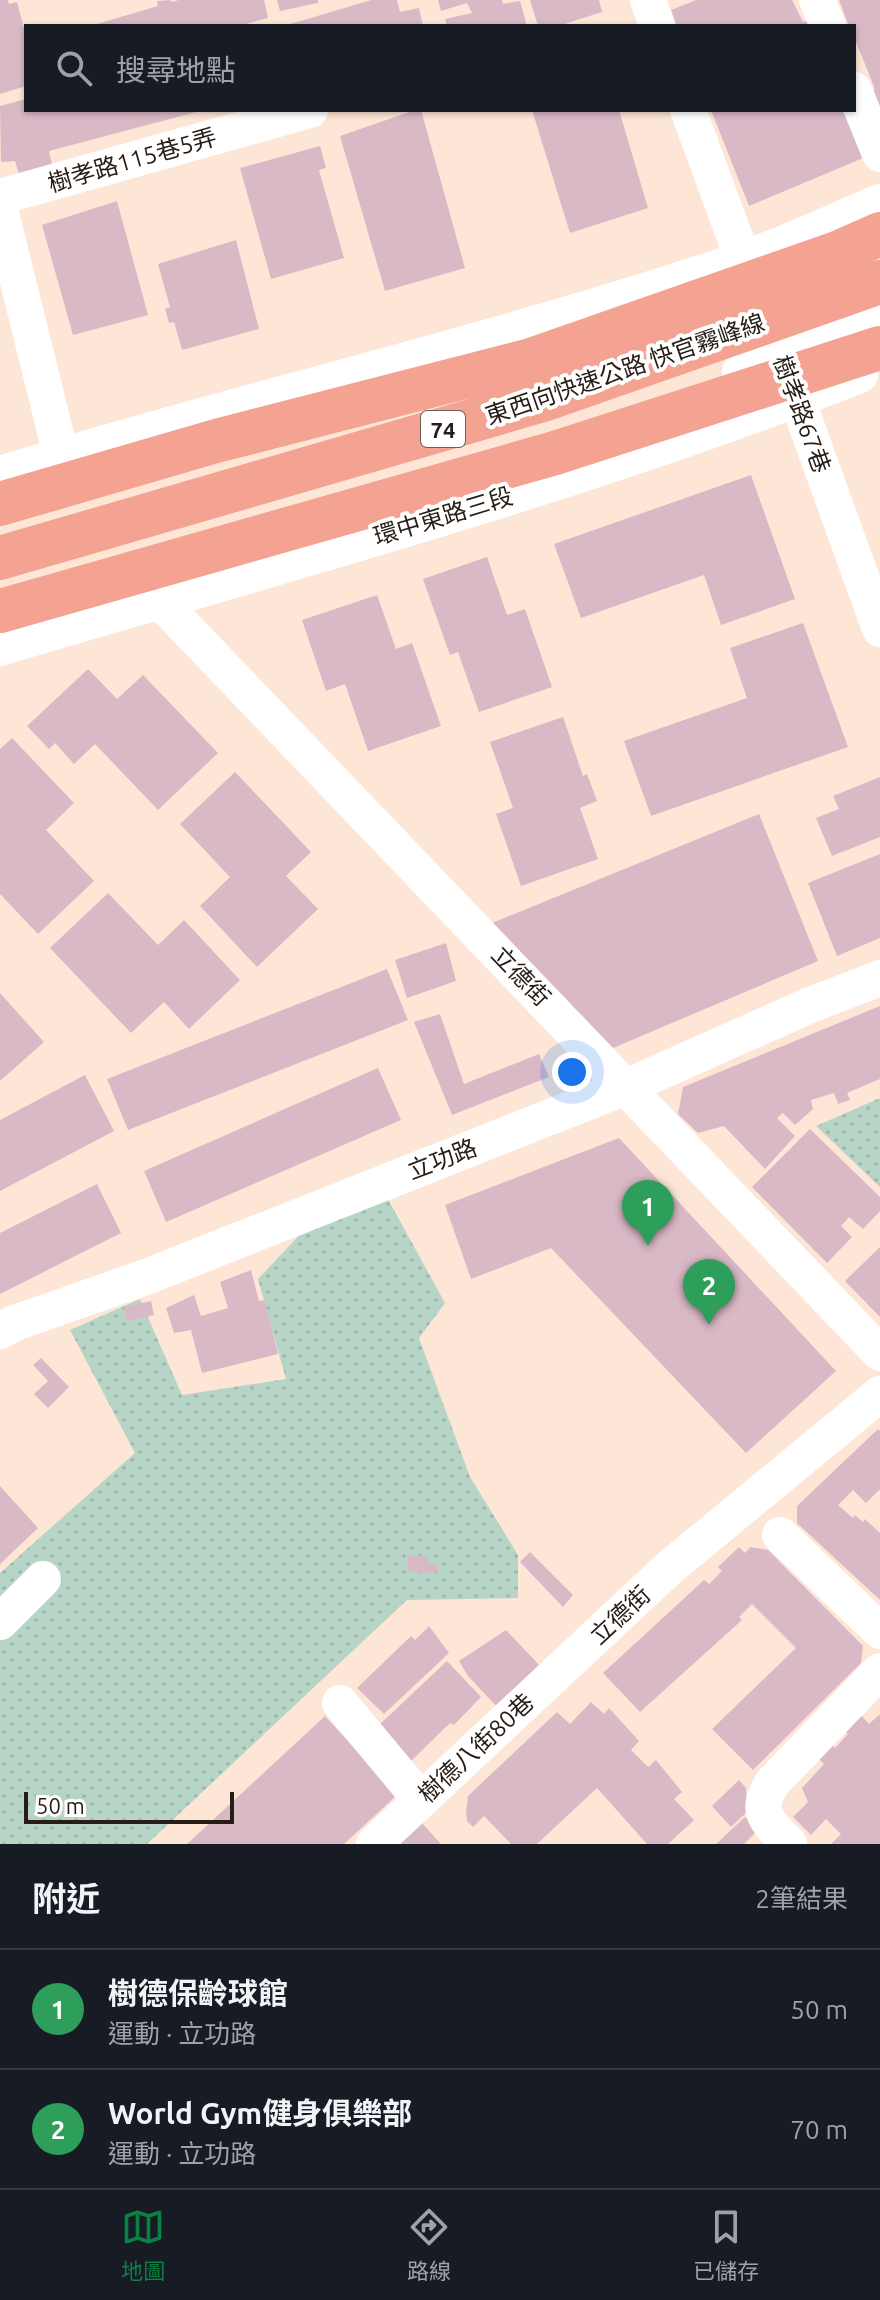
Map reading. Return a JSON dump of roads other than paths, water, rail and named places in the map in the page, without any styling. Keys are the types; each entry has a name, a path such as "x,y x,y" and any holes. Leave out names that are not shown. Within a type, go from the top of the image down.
{"highway":[{"name":"東西向快速公路 快官霧峰線","path":"0,504 216,441 531,360 837,253 880,234"},
{"name":"東西向快速公路 快官霧峰線","path":"0,558 543,400 880,282"},
{"name":"74","path":"0,611 555,453 880,348"}],"street":[{"path":"648,0 656,24"},
{"path":"817,0 827,24"},
{"path":"856,95 880,154"},
{"name":"樹孝路115巷5弄","path":"0,197 303,112"},
{"name":"樹孝路67巷","path":"689,112 880,629"},
{"path":"0,474 525,326 743,259 880,202"},
{"path":"0,209 61,455"},
{"name":"環中東路三段","path":"0,597 549,433 781,357 880,320"},
{"name":"環中東路三段","path":"0,648 568,479 797,399 880,366"},
{"name":"立德街","path":"160,601 880,1353"},
{"name":"立功路","path":"0,1331 146,1277 626,1087 808,1006 880,978"},
{"name":"立德街","path":"580,1652 669,1568 880,1394"},
{"path":"780,1535 880,1631"},
{"path":"0,1622 43,1579"},
{"name":"樹德八街80巷","path":"374,1844 580,1652"},
{"path":"789,1844 766,1821 762,1809 764,1795 880,1671"},
{"path":"340,1703 420,1799"}],"place":[{"name":"樹德保齡球館","path":"648,1246"},
{"name":"World Gym健身俱樂部","path":"709,1325"}]}
